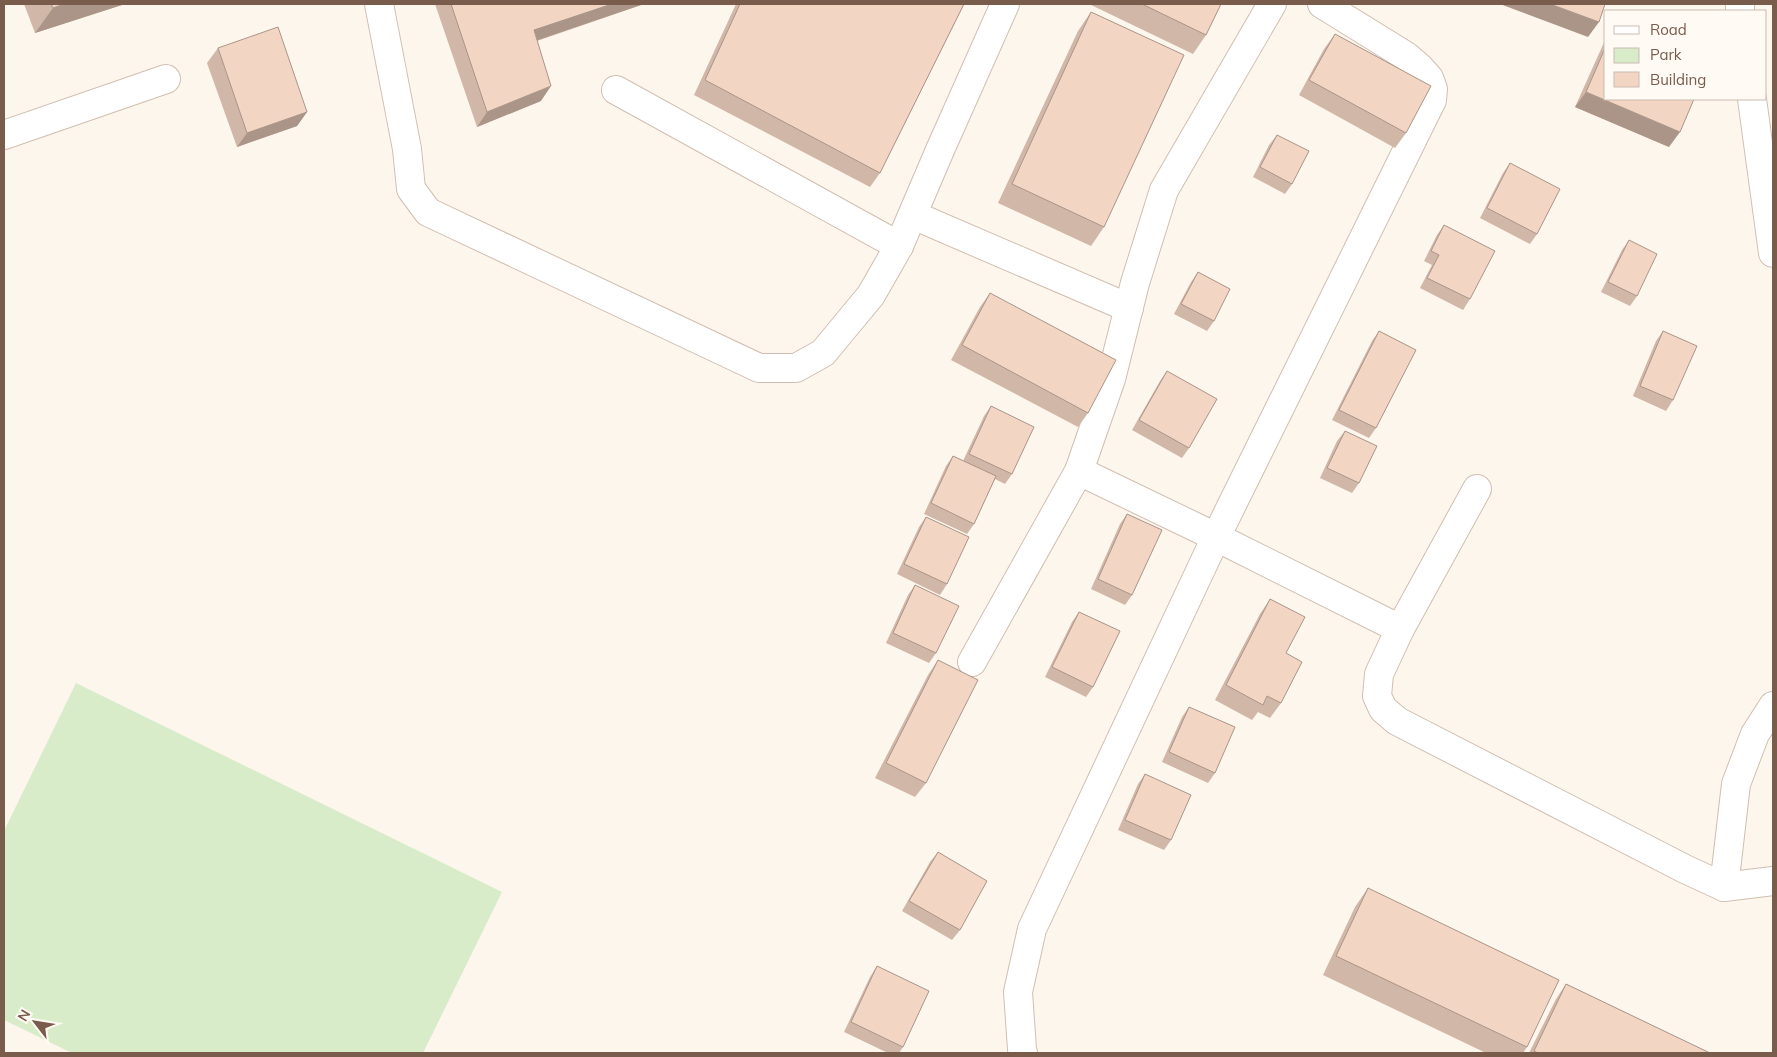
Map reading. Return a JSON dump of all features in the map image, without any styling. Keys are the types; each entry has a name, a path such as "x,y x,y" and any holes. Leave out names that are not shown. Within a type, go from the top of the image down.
{"street":[{"path":"379,4 407,149 411,189 428,212 759,368 796,368 823,353 871,295 899,246 1004,4"},
{"path":"972,662 1079,472 1111,379 1129,308 1164,190 1272,4"},
{"path":"1023,1053 1018,992 1032,929 1216,537 1432,100 1433,89 1429,78 1420,68 1406,56 1322,4"},
{"path":"4,135 166,79"},
{"path":"616,90 899,246"},
{"path":"1752,100 1771,224 1773,253"},
{"path":"912,215 1129,308"},
{"path":"1079,472 1216,537 1400,629"},
{"path":"1477,489 1400,629 1380,674 1377,696 1383,709 1397,720 1685,869 1724,887 1773,880"},
{"path":"1724,887 1736,784 1755,734 1773,706"}],"green space":[{"path":"76,683 502,892 423,1053 72,1053 4,1020 4,831"}],"building":[{"path":"51,4 64,4 53,8"},
{"path":"451,4 612,4 534,30 551,86 487,112"},
{"path":"740,4 964,4 880,173 705,80"},
{"path":"1142,4 1221,4 1206,35"},
{"path":"1550,4 1605,4 1599,22"},
{"path":"1091,12 1184,55 1104,227 1012,184"},
{"path":"278,27 307,112 247,133 218,48"},
{"path":"1335,34 1431,86 1406,133 1309,80"},
{"path":"1604,51 1604,100 1586,92"},
{"path":"1605,100 1694,100 1680,132"},
{"path":"1277,135 1309,151 1292,184 1260,167"},
{"path":"1510,163 1560,189 1537,234 1487,208"},
{"path":"1444,225 1495,251 1470,299 1427,278 1439,255 1431,251"},
{"path":"1629,240 1657,254 1637,296 1608,282"},
{"path":"1198,272 1230,289 1214,321 1181,304"},
{"path":"990,293 1116,360 1088,413 962,345"},
{"path":"1379,331 1416,350 1376,428 1339,410"},
{"path":"1663,331 1697,346 1673,400 1640,386"},
{"path":"1167,371 1217,399 1189,448 1139,420"},
{"path":"991,406 1034,427 1012,474 969,454"},
{"path":"1345,431 1377,446 1359,483 1327,468"},
{"path":"953,456 996,476 974,524 931,503"},
{"path":"1127,514 1162,530 1132,595 1098,579"},
{"path":"926,517 969,537 947,584 904,564"},
{"path":"915,585 959,606 936,653 893,633"},
{"path":"1270,599 1305,617 1286,653 1302,662 1281,703 1267,696 1263,705 1226,685"},
{"path":"1079,612 1120,631 1093,687 1052,667"},
{"path":"938,660 978,680 926,783 886,763"},
{"path":"1189,707 1235,727 1215,773 1169,752"},
{"path":"1145,774 1191,795 1171,840 1125,820"},
{"path":"938,852 987,881 960,930 909,901"},
{"path":"1368,888 1559,980 1527,1047 1336,956"},
{"path":"877,966 929,991 903,1047 851,1022"},
{"path":"1566,984 1710,1053 1538,1053 1534,1051"}]}
